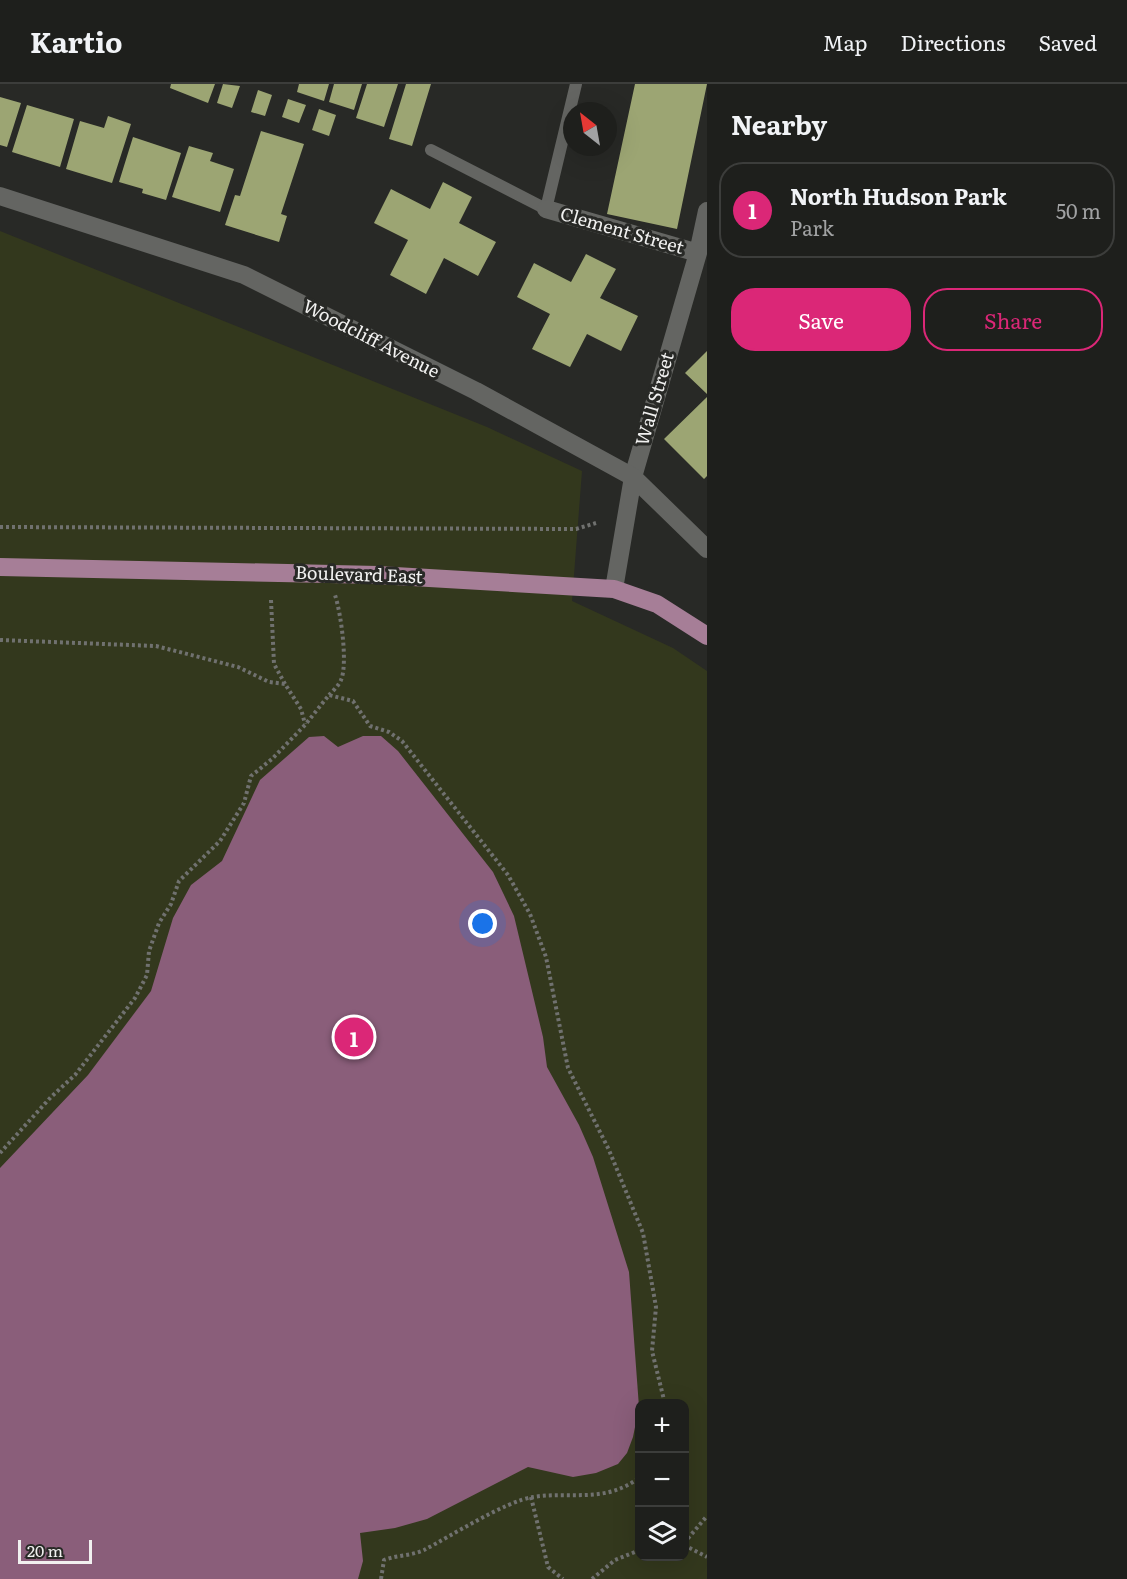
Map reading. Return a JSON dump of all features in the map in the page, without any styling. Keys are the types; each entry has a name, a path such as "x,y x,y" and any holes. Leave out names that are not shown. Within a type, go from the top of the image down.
{"main road":[{"name":"Woodcliff Avenue","path":"0,196 244,275 476,391 633,477 707,549"},
{"name":"Clement Street","path":"546,209 698,252"},
{"name":"Wall Street","path":"614,589 633,477 698,252 707,211"},
{"name":"Boulevard East","path":"0,567 378,575 614,589 657,604 707,636"}],"lane":[{"path":"431,150 546,209 576,84"}],"path":[{"path":"0,527 576,529 596,523"},
{"path":"0,1153 51,1097 75,1075 135,998 147,975 150,951 159,923 171,904 179,880 220,841 244,803 251,776 273,759 305,725 341,680 343,659 341,614 336,596"},
{"path":"271,600 274,663 301,709 305,725"},
{"path":"0,640 156,646 238,667 269,682 285,684"},
{"path":"329,695 353,702 370,726 389,732 402,741 522,896 546,957 568,1068 609,1150 643,1233 656,1307 652,1351 664,1399"},
{"path":"381,1579 384,1560 421,1551 531,1497 610,1494 635,1479"},
{"path":"531,1497 548,1567 563,1579"},
{"path":"689,1538 707,1516"},
{"path":"689,1547 707,1557"},
{"path":"592,1579 615,1560 635,1552"}],"green space":[{"path":"0,231 487,427 582,471 572,601 673,648 707,671 707,1579 0,1579"}],"shaded area":[{"path":"324,736 338,747 363,736 381,736 398,751 493,872 514,916 543,1037 547,1067 579,1125 593,1157 629,1272 638,1399 635,1399 633,1437 627,1453 618,1464 596,1473 573,1477 528,1467 427,1519 395,1528 360,1533 363,1561 358,1579 0,1579 0,1168 88,1075 151,991 173,918 191,885 222,861 260,780 309,737"}],"building":[{"path":"171,84 215,84 208,103 170,88"},
{"path":"223,84 240,86 232,108 217,103"},
{"path":"299,84 329,84 324,101 297,92"},
{"path":"334,84 362,84 354,110 329,102"},
{"path":"367,84 398,84 384,127 356,118"},
{"path":"406,84 431,84 412,146 389,139"},
{"path":"635,84 707,84 677,229 607,214"},
{"path":"258,90 272,95 265,116 251,112"},
{"path":"0,97 21,103 7,147 0,145"},
{"path":"288,99 306,105 299,123 282,117"},
{"path":"27,105 74,119 60,167 12,152"},
{"path":"319,109 336,115 329,136 312,130"},
{"path":"108,116 131,124 112,183 66,169 80,121 104,128"},
{"path":"261,131 304,144 281,214 287,216 279,242 225,225 235,195 240,196"},
{"path":"133,137 181,153 166,200 142,193 143,189 119,182"},
{"path":"189,146 213,153 210,161 234,169 220,212 172,197"},
{"path":"443,182 472,197 459,223 496,242 478,276 444,258 426,294 390,275 408,240 374,223 391,189 430,209"},
{"path":"586,254 616,269 600,298 638,316 621,351 587,334 570,367 532,349 550,314 517,297 534,263 571,282"},
{"path":"707,351 707,394 685,373"},
{"path":"707,397 707,476 704,479 664,439"}],"place":[{"name":"North Hudson Park","path":"354,1037"}]}
